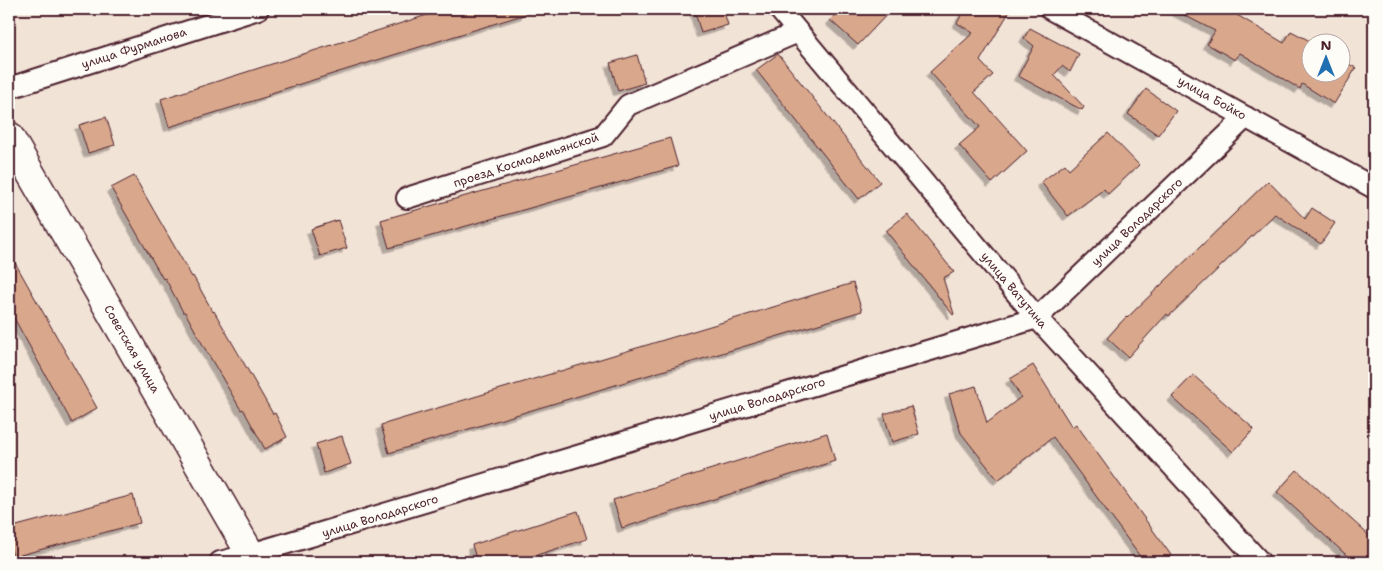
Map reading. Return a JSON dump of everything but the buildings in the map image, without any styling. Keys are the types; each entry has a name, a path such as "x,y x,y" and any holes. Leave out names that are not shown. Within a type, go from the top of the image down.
{"street":[{"name":"улица Фурманова","path":"9,88 258,9"},
{"name":"улица Ватутина","path":"779,9 1037,318 1260,562"},
{"name":"улица Бойко","path":"1050,9 1374,188"},
{"name":"проезд Космодемьянской","path":"407,198 603,136 628,105 798,32"},
{"name":"улица Володарского","path":"220,562 253,558 1037,318 1246,117"},
{"name":"Советская улица","path":"9,136 253,558"}]}
